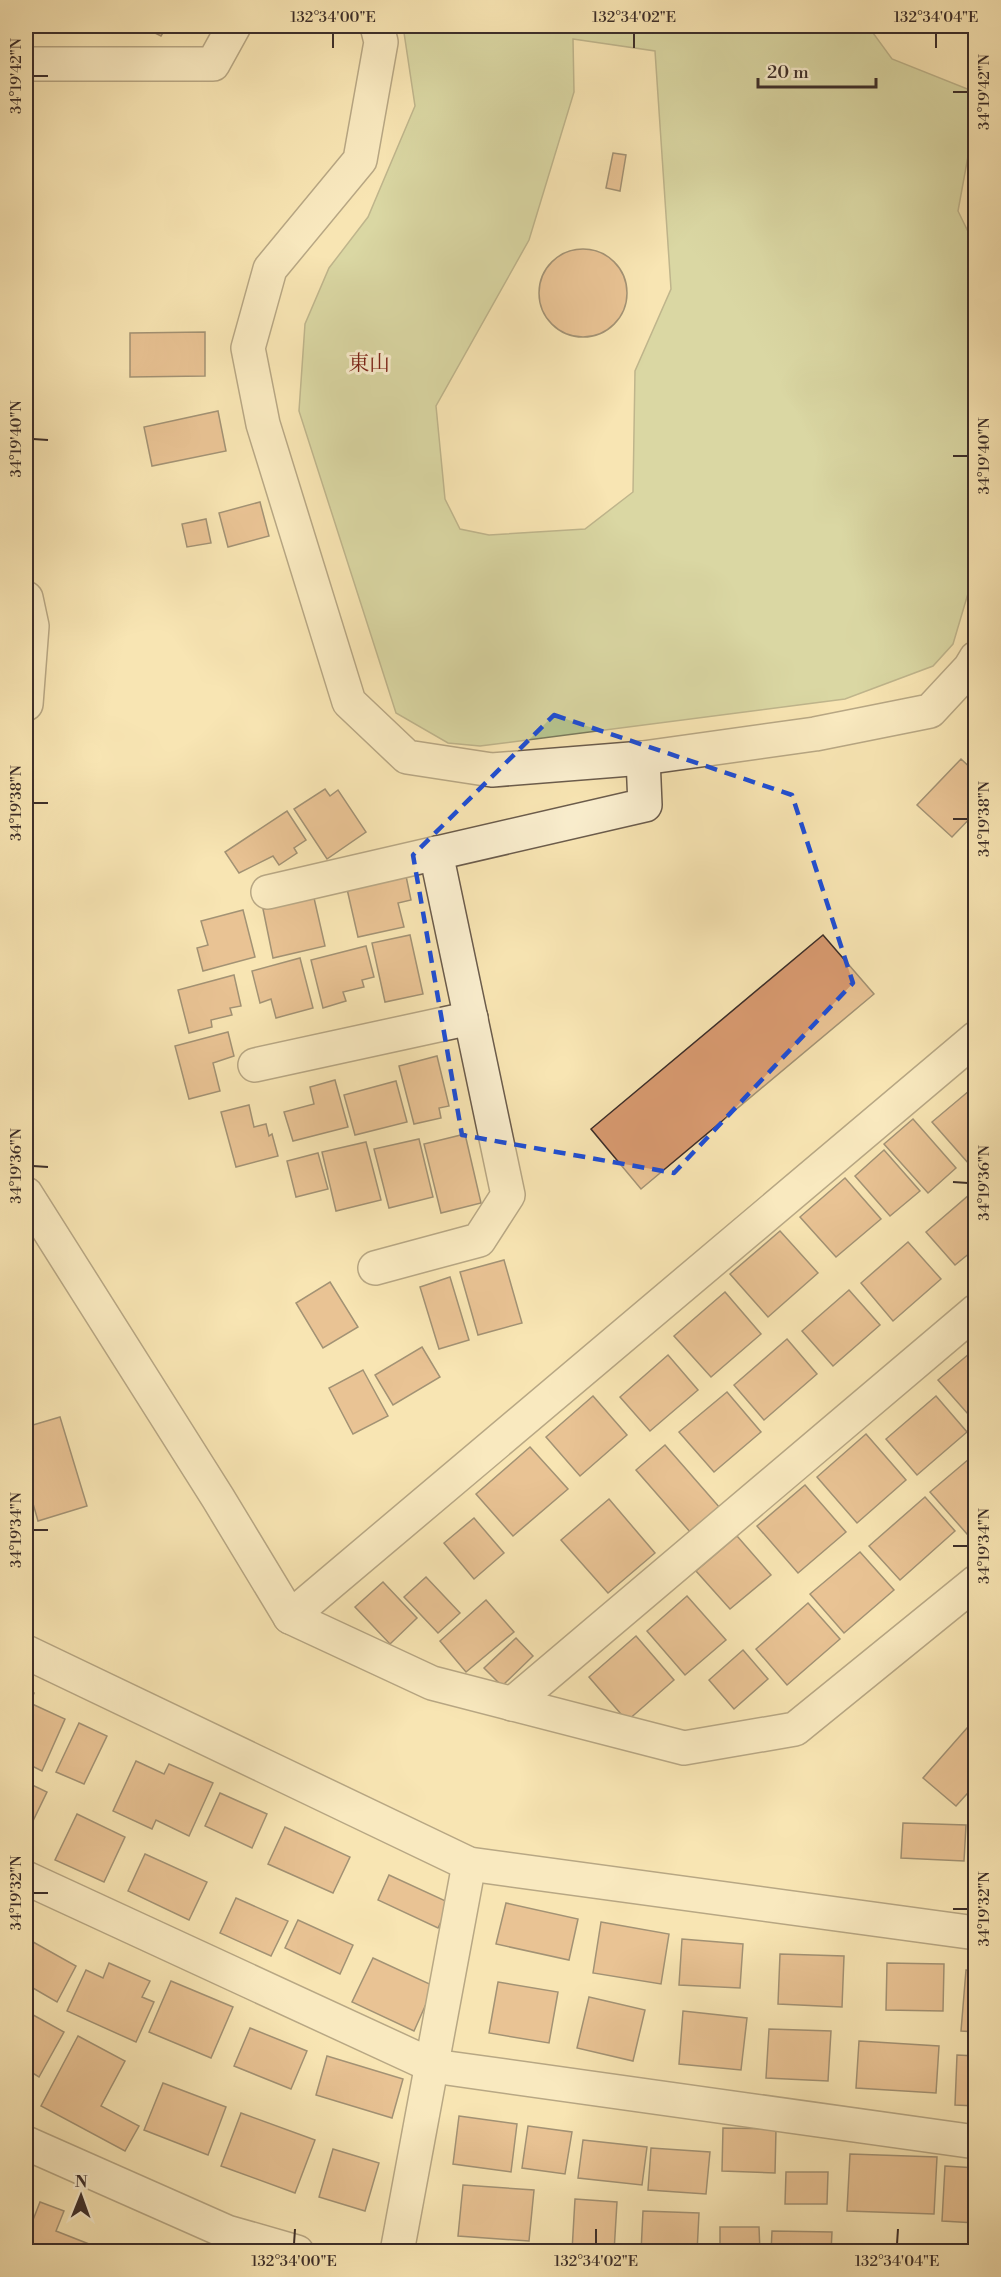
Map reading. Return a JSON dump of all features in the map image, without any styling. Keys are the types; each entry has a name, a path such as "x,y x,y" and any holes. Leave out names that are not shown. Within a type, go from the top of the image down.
{"street":[{"path":"26,64 213,64 234,26"},
{"path":"377,26 381,42 360,160 270,269 248,348 263,424 349,702 407,757 492,771 643,758 815,734 930,711 970,668 975,658"},
{"path":"26,598 32,626 26,704"},
{"path":"268,891 645,805 643,758"},
{"path":"375,1268 479,1240 508,1195 436,853"},
{"path":"255,1065 471,1018"},
{"path":"290,1617 975,1038"},
{"path":"26,1194 218,1498 290,1617 432,1683 684,1748 795,1730 975,1582"},
{"path":"512,1704 975,1311"},
{"path":"26,1652 469,1864 975,1933"},
{"path":"397,2252 469,1864"},
{"path":"26,1878 433,2066 975,2142"},
{"path":"26,2143 225,2242 297,2252"}],"highlighted area":[{"path":"554,715 792,795 853,983 674,1173 462,1135 413,855"}],"green space":[{"path":"403,26 868,26 892,59 975,92 975,118 958,211 975,246 976,343 973,349 975,570 953,644 933,666 845,699 480,746 448,743 396,713 299,411 305,324 329,268 368,217 415,106","holes":["573,39 655,51 671,289 635,371 633,492 585,529 489,535 460,529 445,499 436,406 529,240 574,92"]}],"building":[{"path":"141,26 167,26 161,36"},
{"path":"613,153 626,155 620,191 606,188"},
{"path":"583,249 600,253 614,262 623,276 627,293 623,310 614,324 600,333 583,337 566,333 552,324 543,310 539,293 543,276 552,262 566,253"},
{"path":"205,332 205,376 130,377 130,333"},
{"path":"218,411 226,451 152,466 144,427"},
{"path":"260,502 269,536 228,547 219,513"},
{"path":"206,519 211,543 187,547 182,524"},
{"path":"961,759 976,773 976,812 952,837 917,805"},
{"path":"325,789 330,796 338,790 366,832 327,859 294,809"},
{"path":"287,811 306,840 294,848 297,853 279,865 273,856 239,873 225,852"},
{"path":"406,876 411,900 398,903 404,927 358,937 347,889"},
{"path":"314,898 325,946 273,958 263,909"},
{"path":"243,910 255,957 203,971 197,948 208,945 201,921"},
{"path":"410,935 423,994 385,1002 372,943"},
{"path":"823,935 874,994 641,1189 591,1129"},
{"path":"366,946 374,977 362,980 364,987 343,992 346,1001 323,1008 311,960"},
{"path":"300,958 313,1008 276,1018 271,999 260,1003 252,971"},
{"path":"234,975 241,1006 230,1008 232,1015 211,1020 212,1027 189,1033 178,990"},
{"path":"228,1032 234,1056 213,1063 220,1091 189,1099 175,1046"},
{"path":"437,1056 449,1106 439,1108 441,1118 414,1124 399,1066"},
{"path":"335,1080 348,1127 293,1141 284,1112 314,1104 310,1087"},
{"path":"396,1081 407,1122 355,1135 344,1095"},
{"path":"976,1085 976,1159 969,1164 932,1122"},
{"path":"249,1105 254,1127 266,1124 269,1136 272,1134 278,1156 236,1167 221,1112"},
{"path":"913,1119 956,1168 928,1193 884,1144"},
{"path":"465,1134 481,1203 441,1213 424,1144"},
{"path":"419,1139 433,1197 389,1208 374,1149"},
{"path":"366,1142 381,1200 336,1211 322,1152"},
{"path":"884,1150 920,1191 890,1216 855,1176"},
{"path":"318,1153 328,1189 296,1197 287,1161"},
{"path":"845,1178 881,1219 836,1257 800,1217"},
{"path":"976,1189 976,1248 955,1265 926,1232"},
{"path":"780,1231 818,1273 768,1317 730,1274"},
{"path":"908,1242 941,1279 893,1321 861,1283"},
{"path":"504,1260 522,1323 478,1335 460,1272"},
{"path":"450,1277 469,1340 439,1349 420,1287"},
{"path":"330,1282 358,1327 323,1348 296,1303"},
{"path":"849,1290 880,1325 833,1366 802,1331"},
{"path":"725,1292 761,1334 711,1377 674,1336"},
{"path":"787,1339 817,1374 764,1420 734,1385"},
{"path":"422,1347 440,1377 393,1405 375,1375"},
{"path":"976,1348 976,1421 975,1422 938,1380"},
{"path":"668,1355 698,1390 650,1431 620,1397"},
{"path":"363,1370 388,1416 353,1434 329,1388"},
{"path":"727,1392 761,1432 714,1472 679,1432"},
{"path":"593,1396 627,1435 580,1476 546,1437"},
{"path":"936,1396 967,1432 917,1475 886,1439"},
{"path":"60,1417 87,1506 38,1521 26,1479 26,1427"},
{"path":"866,1434 906,1480 857,1523 817,1477"},
{"path":"665,1445 727,1516 698,1541 636,1470"},
{"path":"530,1447 568,1489 513,1536 476,1494"},
{"path":"976,1453 976,1527 967,1534 930,1492"},
{"path":"805,1485 846,1532 798,1573 757,1526"},
{"path":"925,1497 955,1531 900,1580 869,1546"},
{"path":"609,1499 655,1553 608,1593 561,1540"},
{"path":"474,1518 504,1553 474,1579 444,1543"},
{"path":"737,1536 771,1575 730,1609 696,1571"},
{"path":"860,1552 894,1590 844,1633 810,1594"},
{"path":"426,1577 460,1613 438,1633 404,1597"},
{"path":"383,1582 417,1618 390,1644 355,1607"},
{"path":"687,1596 726,1640 685,1675 647,1631"},
{"path":"486,1600 514,1632 466,1672 440,1641"},
{"path":"808,1603 840,1639 787,1685 756,1649"},
{"path":"636,1636 674,1680 627,1721 589,1677"},
{"path":"516,1638 533,1656 502,1686 484,1668"},
{"path":"743,1650 768,1679 734,1709 709,1680"},
{"path":"26,1688 34,1693 30,1703 65,1719 42,1771 26,1763"},
{"path":"79,1723 107,1736 84,1784 56,1772"},
{"path":"967,1728 976,1735 976,1784 956,1806 923,1778"},
{"path":"136,1761 164,1774 169,1764 213,1783 189,1836 156,1820 152,1829 113,1811"},
{"path":"26,1782 47,1792 29,1829 26,1828"},
{"path":"220,1793 267,1814 252,1848 205,1826"},
{"path":"77,1814 125,1837 104,1882 55,1860"},
{"path":"903,1823 966,1825 964,1861 901,1858"},
{"path":"285,1827 350,1857 333,1893 268,1864"},
{"path":"145,1854 207,1882 189,1920 128,1891"},
{"path":"389,1875 450,1903 438,1928 378,1900"},
{"path":"236,1898 288,1921 271,1956 220,1933"},
{"path":"506,1903 578,1919 569,1960 496,1944"},
{"path":"298,1920 353,1945 340,1974 285,1948"},
{"path":"601,1922 669,1934 661,1984 593,1973"},
{"path":"26,1938 76,1966 57,2002 26,1984"},
{"path":"682,1939 743,1944 740,1988 679,1985"},
{"path":"780,1954 844,1956 842,2007 778,2004"},
{"path":"373,1958 434,1986 414,2031 352,2002"},
{"path":"109,1963 150,1981 142,1997 154,2002 136,2042 67,2011 86,1970 103,1978"},
{"path":"887,1963 944,1964 943,2011 886,2010"},
{"path":"966,1970 976,1971 976,2032 961,2031"},
{"path":"171,1981 233,2007 211,2058 149,2032"},
{"path":"498,1982 558,1992 549,2043 489,2033"},
{"path":"589,1997 645,2010 633,2061 577,2048"},
{"path":"26,2011 64,2032 39,2077 26,2069"},
{"path":"683,2011 747,2018 741,2070 679,2064"},
{"path":"250,2028 307,2051 291,2089 234,2066"},
{"path":"769,2029 831,2031 828,2081 766,2078"},
{"path":"78,2036 125,2061 101,2106 139,2126 125,2151 41,2106"},
{"path":"859,2041 939,2046 936,2093 856,2088"},
{"path":"957,2055 976,2056 976,2106 955,2105"},
{"path":"327,2056 403,2079 392,2118 316,2095"},
{"path":"163,2083 226,2107 208,2155 144,2130"},
{"path":"241,2113 315,2140 295,2193 221,2166"},
{"path":"459,2116 517,2124 511,2172 453,2164"},
{"path":"528,2126 572,2132 565,2174 522,2168"},
{"path":"723,2128 776,2129 775,2173 722,2171"},
{"path":"583,2140 647,2147 642,2185 578,2178"},
{"path":"651,2148 710,2152 706,2194 648,2190"},
{"path":"333,2149 379,2163 365,2211 319,2197"},
{"path":"850,2154 937,2157 934,2214 847,2211"},
{"path":"945,2166 976,2168 976,2223 942,2221"},
{"path":"786,2172 828,2172 827,2204 785,2204"},
{"path":"463,2185 534,2190 529,2241 458,2236"},
{"path":"575,2199 617,2202 614,2252 572,2251"},
{"path":"40,2202 64,2211 56,2231 94,2246 91,2252 26,2252 26,2238"},
{"path":"643,2211 699,2213 697,2252 641,2252"},
{"path":"720,2227 759,2227 760,2252 720,2252"},
{"path":"772,2231 832,2232 831,2252 771,2252"}],"district":[{"name":"東山","path":"369,363"}]}
